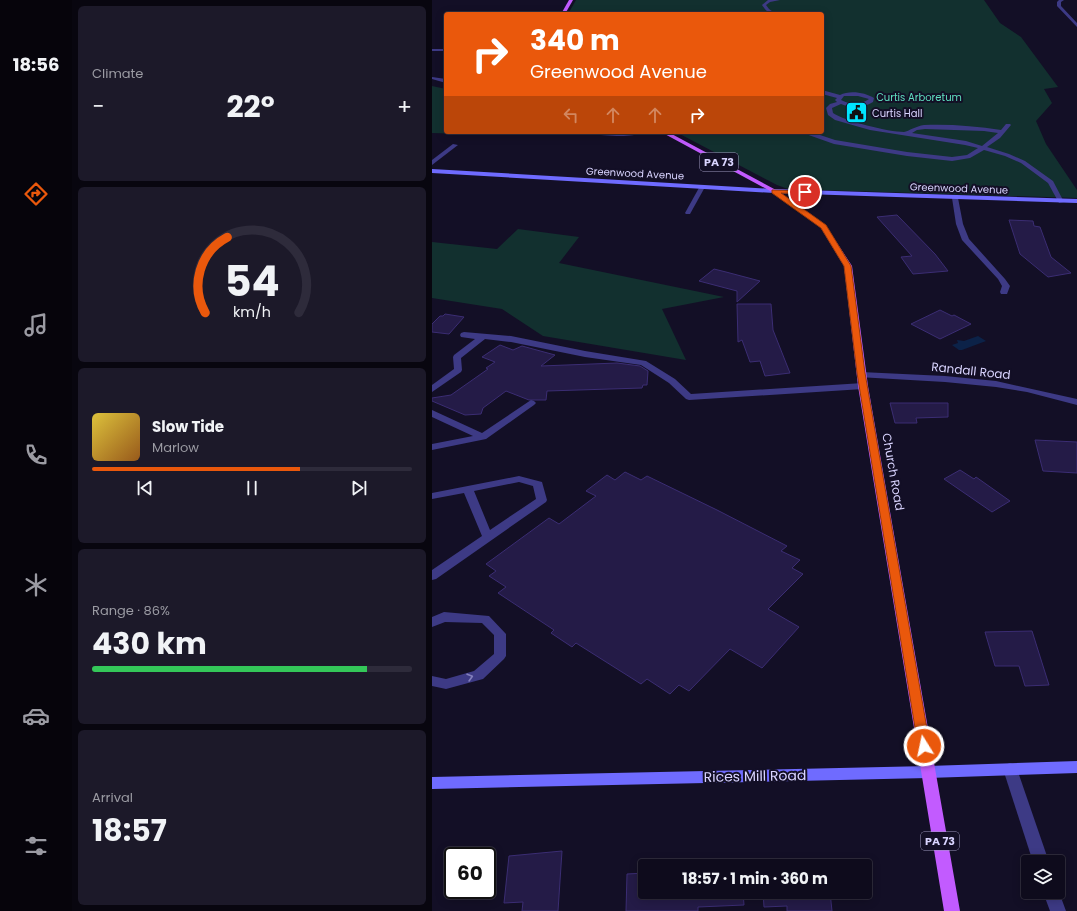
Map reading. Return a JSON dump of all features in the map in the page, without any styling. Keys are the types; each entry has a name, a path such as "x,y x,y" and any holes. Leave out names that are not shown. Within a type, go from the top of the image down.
{"main road":[{"path":"564,12 571,0"},
{"name":"Church Road","path":"668,134 774,192 824,227 848,266 862,380 952,911"},
{"name":"Greenwood Avenue","path":"432,171 774,192 1061,202 1077,201"},
{"name":"Rices Mill Road","path":"432,783 928,772 1077,767"}],"street":[{"path":"770,12 767,10 764,5 769,1 778,0"},
{"path":"1062,0 1059,2 1059,6 1077,26"},
{"path":"432,50 444,50"},
{"path":"432,78 444,81"},
{"path":"824,93 840,100 861,105 870,103 872,100 867,96 847,94 840,100 832,105 829,108 830,114 837,119 870,128 983,147 1007,155 1039,171 1051,182 1061,202"},
{"path":"811,134 834,142 952,159 968,157 995,140 1008,125"},
{"path":"905,134 916,128 925,127 984,129 1003,132"},
{"path":"432,163 455,145"},
{"path":"688,213 702,187"},
{"path":"955,198 962,233 974,250 1000,277 1006,286 1004,292"},
{"name":"Randall Road","path":"464,335 511,339 643,364 672,381 688,397 754,394 862,380 932,378 996,384 1033,390 1077,402"},
{"path":"432,389 458,370 457,357 484,336"},
{"path":"432,447 483,437 531,403"},
{"path":"432,413 483,437"},
{"path":"432,496 519,479 538,484 542,500 488,538 432,574"},
{"path":"468,489 488,538"},
{"path":"432,622 444,617 485,619 500,634 500,656 478,675 446,684 432,681"},
{"path":"1010,769 1039,855"},
{"path":"1054,899 1058,911"}],"green space":[{"name":"Curtis Arboretum","path":"576,0 984,0 1000,23 1021,37 1058,87 1044,89 1052,103 1036,121 1046,144 1077,190 1077,198 788,189 777,185 680,134 824,134 824,12 569,12"},
{"path":"432,86 444,89 444,133 432,133"},
{"path":"518,229 579,237 559,263 724,297 662,309 686,360 543,336 502,309 432,298 432,242 497,249"}],"water":[{"path":"978,336 986,341 962,350 959,350 952,345 958,343 957,340 964,341"}],"building":[{"path":"897,215 935,254 948,271 913,274 901,257 912,256 877,217"},
{"path":"1009,220 1033,221 1034,226 1040,227 1051,257 1071,273 1048,277 1020,254"},
{"path":"714,269 760,281 737,302 737,291 699,281"},
{"path":"737,304 771,304 773,330 790,373 765,376 760,361 750,362 742,340 738,342"},
{"path":"940,310 952,316 954,315 971,324 940,339 911,324"},
{"path":"445,314 464,317 449,334 432,332 432,324 440,316"},
{"path":"500,345 513,350 522,346 555,355 541,366 617,363 640,366 648,371 647,385 643,385 642,388 547,391 546,400 529,400 506,391 483,408 481,414 465,415 432,401 432,398 451,395 488,369 486,368 495,362 482,357"},
{"path":"890,403 948,403 948,417 916,418 917,423 895,423"},
{"path":"1035,440 1077,442 1077,473 1043,471"},
{"path":"960,470 974,479 976,477 1010,501 992,512 944,479"},
{"path":"625,472 641,480 647,476 717,510 787,546 781,551 800,560 792,568 803,574 768,609 799,627 762,668 730,649 689,691 679,685 670,694 647,679 641,684 576,643 572,647 551,633 554,630 498,593 506,587 489,576 496,571 486,564 549,518 559,524 596,496 586,491 607,475 615,480"},
{"path":"1032,631 1049,685 1025,686 1019,666 995,666 985,632"},
{"path":"562,851 558,911 522,911 523,902 504,903 509,856"},
{"path":"638,873 638,899 744,899 744,905 698,907 698,911 626,911 627,874"},
{"path":"763,899 831,899 832,911 787,911 787,906 764,907"}],"place":[{"name":"Curtis Hall","path":"856,113"}],"route":[{"path":"805,192 774,192 824,227 848,266 861,373 924,746"}]}
